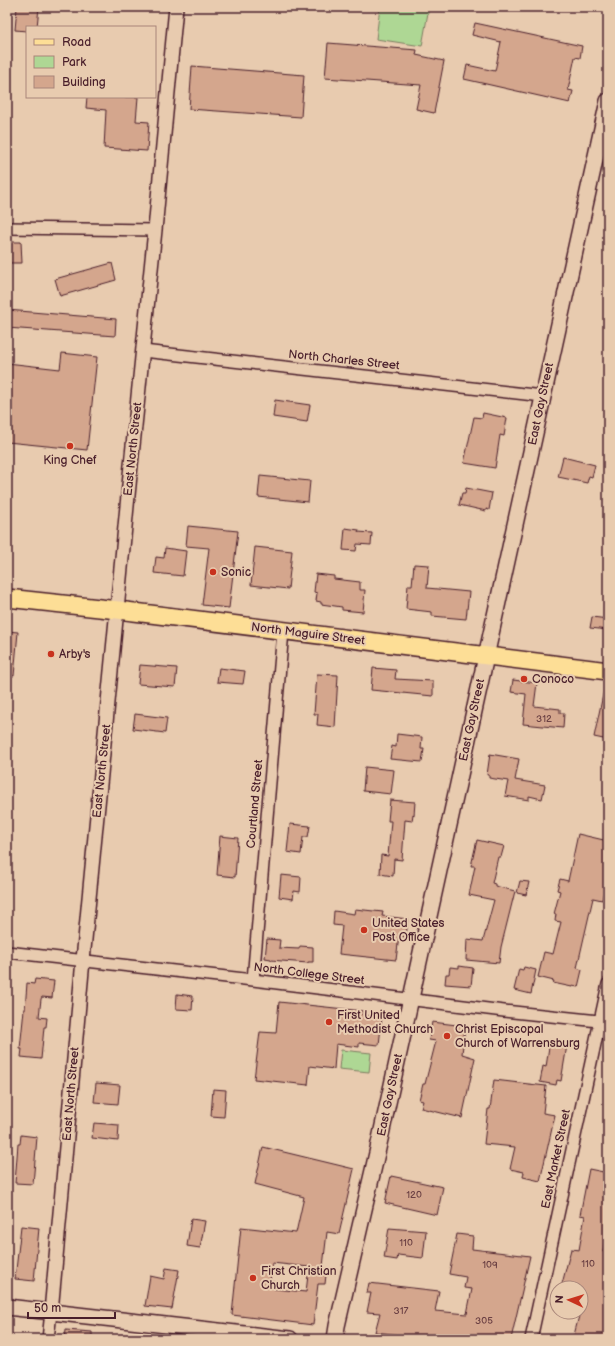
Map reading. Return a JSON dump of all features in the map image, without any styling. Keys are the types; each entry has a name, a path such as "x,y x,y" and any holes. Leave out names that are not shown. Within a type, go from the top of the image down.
{"main road":[{"name":"East Gay Street","path":"335,1339 487,656 608,101"},
{"name":"North Maguire Street","path":"7,598 118,610 608,671"},
{"path":"7,1307 237,1336 290,1339"}],"street":[{"name":"East North Street","path":"51,1312 83,960 176,7"},
{"path":"7,228 155,230"},
{"name":"North Charles Street","path":"143,351 543,396"},
{"name":"Courtland Street","path":"253,980 283,631"},
{"name":"North College Street","path":"7,952 253,980 410,1000 604,1021"},
{"name":"East Market Street","path":"530,1339 604,1021 608,984"},
{"path":"48,1339 51,1312"}],"green space":[{"path":"380,7 429,7 422,46 376,39"},
{"path":"341,1050 371,1053 369,1072 339,1069"}],"building":[{"path":"17,7 39,7 37,26 26,26 26,31 15,30"},
{"path":"475,23 582,46 580,58 575,57 568,90 573,91 570,103 464,79 467,65 495,71 501,42 472,35"},
{"path":"328,43 417,50 416,55 444,61 434,113 416,109 421,85 325,78"},
{"path":"192,66 304,75 301,117 189,109"},
{"path":"87,98 138,98 136,121 149,122 147,151 104,148 106,110 86,108"},
{"path":"7,242 21,242 22,263 7,263"},
{"path":"112,263 116,280 60,296 55,279"},
{"path":"7,310 116,319 115,336 7,328"},
{"path":"62,353 97,357 87,450 7,442 7,363 60,369"},
{"path":"275,400 310,405 307,422 273,417"},
{"path":"483,413 507,418 504,436 500,435 495,468 464,463 474,417 482,418"},
{"path":"563,457 595,465 592,477 589,476 587,483 558,477"},
{"path":"260,476 310,481 308,502 258,497"},
{"path":"466,488 492,493 489,510 486,509 486,511 459,505 462,493 465,493"},
{"path":"188,526 238,531 229,608 202,605 209,548 186,546"},
{"path":"345,528 359,530 358,532 372,533 371,545 357,544 356,551 343,550"},
{"path":"255,547 292,551 288,589 251,585"},
{"path":"165,548 186,551 183,576 154,573 156,557 164,558"},
{"path":"414,564 429,565 427,588 469,592 466,619 432,616 432,612 406,609 408,585 412,585"},
{"path":"316,574 334,576 334,579 360,582 360,590 365,590 363,612 342,610 342,607 321,604 321,602 316,601 317,593 314,592"},
{"path":"592,617 608,619 608,630 590,628"},
{"path":"7,631 18,632 14,676 7,675"},
{"path":"140,665 177,668 175,687 138,684"},
{"path":"219,668 245,671 243,684 217,682"},
{"path":"373,668 396,670 395,679 433,681 433,696 371,690"},
{"path":"317,674 338,675 335,727 317,725 318,714 314,714"},
{"path":"513,680 537,683 534,706 560,709 560,713 564,713 563,728 523,724 526,694 511,692"},
{"path":"604,690 608,690 608,740 594,737"},
{"path":"135,714 167,718 165,733 133,729"},
{"path":"397,734 422,737 421,749 424,749 422,762 390,759 392,746 396,747"},
{"path":"490,754 519,759 515,780 545,785 542,799 529,796 529,800 505,796 508,781 489,778 489,775 487,775"},
{"path":"365,767 394,770 391,794 363,791"},
{"path":"390,800 415,802 412,821 405,820 402,860 394,859 393,876 380,874 381,855 388,856 391,821 388,821"},
{"path":"290,824 310,826 308,837 303,837 301,854 287,852"},
{"path":"578,834 608,841 608,872 602,900 593,898 577,968 582,970 578,987 572,987 553,983 554,981 538,977 544,952 553,954 561,922 555,921 556,914 554,914 560,891 557,890 560,879 568,881"},
{"path":"220,836 238,838 235,877 217,875"},
{"path":"477,840 504,846 501,857 498,857 492,883 495,884 495,886 515,891 501,947 499,963 466,960 467,939 483,941 494,900 469,895 475,866 471,866"},
{"path":"281,875 301,877 300,892 294,891 293,899 279,897"},
{"path":"520,881 529,882 526,895 517,893"},
{"path":"355,909 383,912 382,916 408,919 406,937 399,936 396,960 339,954 342,926 333,925 334,911 354,914"},
{"path":"267,939 280,940 279,948 299,949 300,946 313,947 313,962 282,961 265,958"},
{"path":"459,966 473,968 471,986 445,984 446,974 449,974 450,967 459,968"},
{"path":"524,967 536,970 531,994 514,990 519,969 523,970"},
{"path":"35,979 54,981 52,998 42,997 41,999 39,1017 47,1018 46,1027 44,1027 41,1059 21,1057 22,1049 20,1049 27,983 34,984"},
{"path":"177,994 193,996 192,1010 176,1009"},
{"path":"279,1002 363,1011 362,1015 382,1017 379,1045 359,1043 359,1047 336,1044 334,1069 310,1066 308,1085 254,1079 260,1032 276,1033"},
{"path":"432,1022 465,1026 462,1054 475,1058 462,1118 421,1108 423,1101 419,1100 423,1084 425,1084 436,1041 429,1040"},
{"path":"550,1040 563,1042 563,1045 567,1045 561,1081 557,1080 556,1085 540,1082 543,1066 546,1067"},
{"path":"494,1080 546,1086 543,1113 555,1115 540,1181 523,1177 524,1172 510,1169 515,1147 484,1144 488,1109 490,1109"},
{"path":"96,1083 120,1085 118,1104 94,1102"},
{"path":"213,1089 226,1090 224,1117 211,1116"},
{"path":"94,1123 119,1125 118,1141 92,1138"},
{"path":"21,1135 37,1137 33,1184 15,1183 18,1144 20,1144"},
{"path":"263,1147 354,1169 339,1234 327,1232 322,1275 326,1275 325,1284 318,1284 313,1325 232,1315 241,1227 296,1233 304,1197 255,1184","holes":["272,1263 309,1267 306,1292 274,1289 274,1282 270,1281"]},
{"path":"589,1169 608,1173 608,1221 603,1252 608,1253 608,1339 573,1339 578,1320 589,1320 589,1280 563,1280 571,1249 579,1250 585,1216 580,1215"},
{"path":"391,1176 443,1187 437,1215 385,1203"},
{"path":"191,1219 205,1221 200,1248 187,1246"},
{"path":"21,1226 39,1228 34,1281 15,1279"},
{"path":"389,1228 426,1231 423,1258 398,1255 397,1260 384,1258"},
{"path":"457,1234 473,1236 472,1249 530,1256 511,1339 434,1339 375,1332 380,1313 367,1312 371,1293 367,1293 369,1283 439,1291 435,1311 467,1314 472,1289 464,1288 466,1277 449,1274"},
{"path":"166,1268 179,1270 172,1309 145,1306 150,1276 164,1279"},
{"path":"66,1330 92,1332 92,1339 65,1339"}],"place":[{"name":"King Chef","path":"70,446"},
{"name":"Sonic","path":"213,572"},
{"name":"Arby's","path":"51,654"},
{"name":"Conoco","path":"524,679"},
{"name":"United States Post Office","path":"364,930"},
{"name":"First United Methodist Church","path":"329,1022"},
{"name":"Christ Episcopal Church of Warrensburg","path":"447,1036"},
{"name":"First Christian Church","path":"253,1278"}]}
